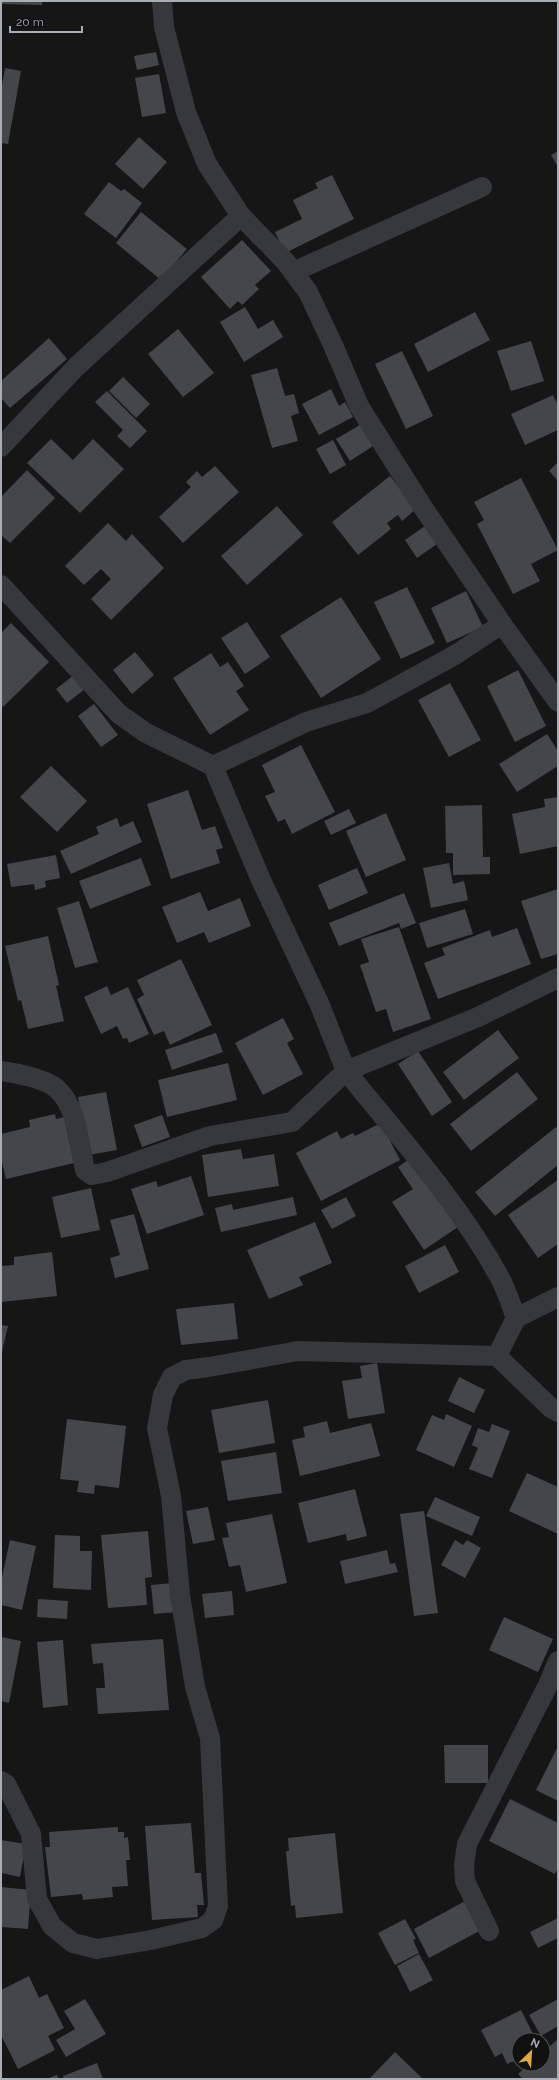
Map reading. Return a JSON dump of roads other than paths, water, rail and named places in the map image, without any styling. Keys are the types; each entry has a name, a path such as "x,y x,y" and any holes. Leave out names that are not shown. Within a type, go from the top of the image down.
{"street":[{"path":"162,1 164,27 186,112 207,164 241,216 285,261 308,292 359,406 422,506 502,624 558,702"},
{"path":"293,272 482,187"},
{"path":"1,447 76,367 241,216"},
{"path":"1,585 119,714 146,733 213,766 261,880 319,1003 346,1071 449,1199 501,1280 516,1318"},
{"path":"213,766 306,722 367,703 455,655 502,624"},
{"path":"1,1071 28,1075 58,1090 72,1112 85,1170 92,1175 107,1172 210,1136 292,1122 346,1071 478,1017 558,978"},
{"path":"498,1356 516,1318 558,1297"},
{"path":"1,1781 6,1784 31,1834 37,1899 52,1926 73,1943 97,1949 151,1940 202,1928 213,1920 218,1906 213,1810 213,1758 210,1738 195,1687 180,1595 171,1496 157,1428 163,1395 172,1377 186,1370 209,1368 298,1351 498,1356 551,1408 558,1412"},
{"path":"489,1930 465,1881 464,1865 467,1844 553,1688 558,1661"}]}
